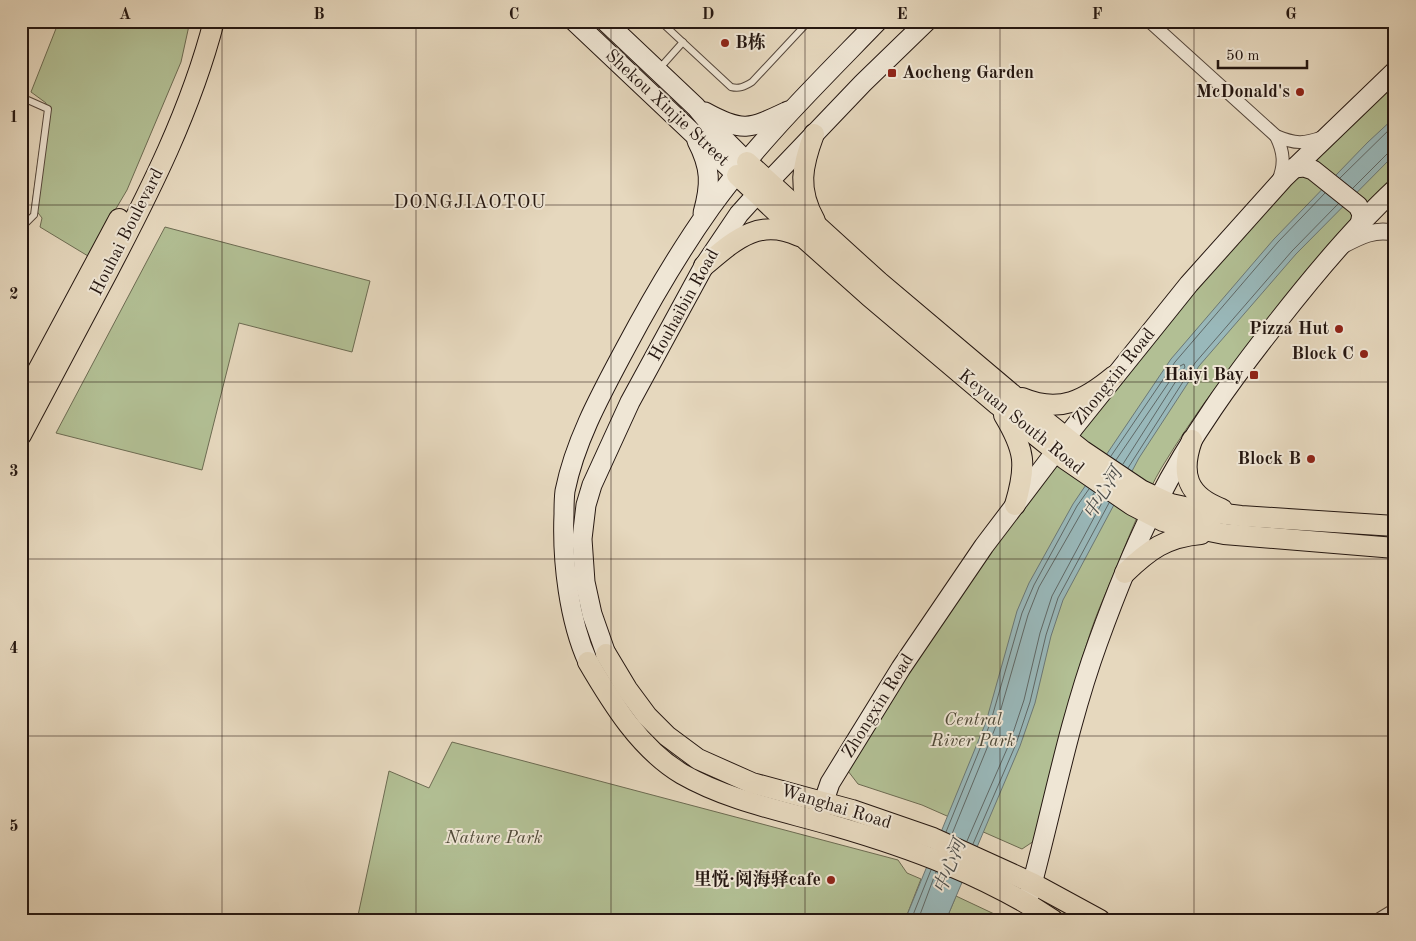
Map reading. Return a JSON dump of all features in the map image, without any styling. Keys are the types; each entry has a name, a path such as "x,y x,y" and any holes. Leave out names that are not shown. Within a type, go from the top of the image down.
{"main road":[{"name":"Houhai Boulevard","path":"21,402 120,218 150,157 175,99 200,21"},
{"name":"Houhai Boulevard","path":"21,436 162,163 187,105 214,21"},
{"name":"Shekou Xinjie Street","path":"574,21 692,131 742,168"},
{"name":"Shekou Xinjie Street","path":"605,21 696,107 742,168"},
{"name":"Houhaibin Road","path":"597,658 580,644 572,609 563,537 564,493 574,456 602,391 659,288 700,224 742,168 878,21"},
{"name":"Houhaibin Road","path":"597,658 592,614 585,582 582,539 586,505 592,484 630,402 704,266 740,214 863,83 927,21"},
{"path":"840,61 863,83"},
{"name":"Zhongxin Road","path":"817,820 830,783 901,668 984,546 1114,376 1189,284 1273,191 1314,157 1395,71"},
{"path":"696,107 738,127 765,122 796,108"},
{"path":"692,131 707,162 709,176 709,187 700,224"},
{"path":"704,266 741,238 762,228 812,234 802,186 804,166 814,134"},
{"path":"1314,157 1360,210"},
{"name":"Keyuan South Road","path":"742,168 812,234 879,282 1006,400 1061,445 1145,503 1184,527 1224,534 1395,548"},
{"path":"1360,210 1389,195"},
{"path":"1026,903 1077,708 1098,643 1125,573 1145,503 1257,348 1341,246 1360,210 1370,202 1389,195"},
{"path":"1015,505 1022,477 1022,456 1006,400 1052,406 1062,405 1088,396 1114,376"},
{"path":"1192,440 1186,460 1189,485 1200,498 1208,503 1241,516"},
{"name":"Keyuan South Road","path":"1145,503 1241,516 1395,526"},
{"path":"1125,573 1152,549 1167,541 1192,534 1224,534"},
{"name":"Wanghai Road","path":"597,658 627,689 647,716 667,736 698,760 752,783 823,801 849,819"},
{"name":"Wanghai Road","path":"597,658 607,694 628,724 655,754 681,774 747,802 817,820 849,819 933,838 1008,882 1026,903 1053,920"},
{"name":"Wanghai Road","path":"1008,882 1032,883 1100,920"}],"street":[{"path":"1150,21 1276,136 1300,143 1314,157"},
{"path":"1273,191 1283,169 1284,158 1282,148 1276,136"},
{"path":"1341,246 1359,236 1373,232 1388,231 1395,233"}],"lane":[{"path":"660,21 730,87 737,88 745,87 752,82 809,21"},
{"path":"658,70 683,42"},
{"path":"21,97 48,109 34,214 21,228"},
{"path":"1372,920 1395,906"}],"green space":[{"path":"59,21 190,21 181,62 127,190 88,256 40,227 42,218 32,205 46,103 31,92"},
{"name":"Central River Park","path":"1395,84 1395,180 1301,283 1242,353 1187,428 1162,467 1145,501 1091,630 1065,715 1034,841 1022,849 922,805 858,784 848,771 919,657 982,562 1044,478 1215,266 1297,178"},
{"path":"165,227 370,281 352,352 239,323 202,470 56,433"},
{"name":"Nature Park","path":"452,742 898,860 907,873 921,879 905,920 357,920 389,771 429,788"},
{"path":"956,896 1007,920 946,920"}],"water":[{"name":"中心河","path":"1395,117 1395,154 1296,254 1199,366 1139,458 1063,600 1051,636 1035,703 1020,746 946,920 905,920 986,722 1017,611 1029,583 1073,504 1171,359 1274,239 1368,142"}],"place":[{"name":"B栋","path":"725,43"},
{"name":"Aocheng Garden","path":"892,73"},
{"name":"McDonald's","path":"1300,92"},
{"name":"Pizza Hut","path":"1339,329"},
{"name":"Block C","path":"1364,354"},
{"name":"Haiyi Bay","path":"1254,375"},
{"name":"Block B","path":"1311,459"},
{"name":"里悦·阅海驿cafe","path":"831,880"}],"district":[{"name":"DONGJIAOTOU","path":"470,203"}]}
